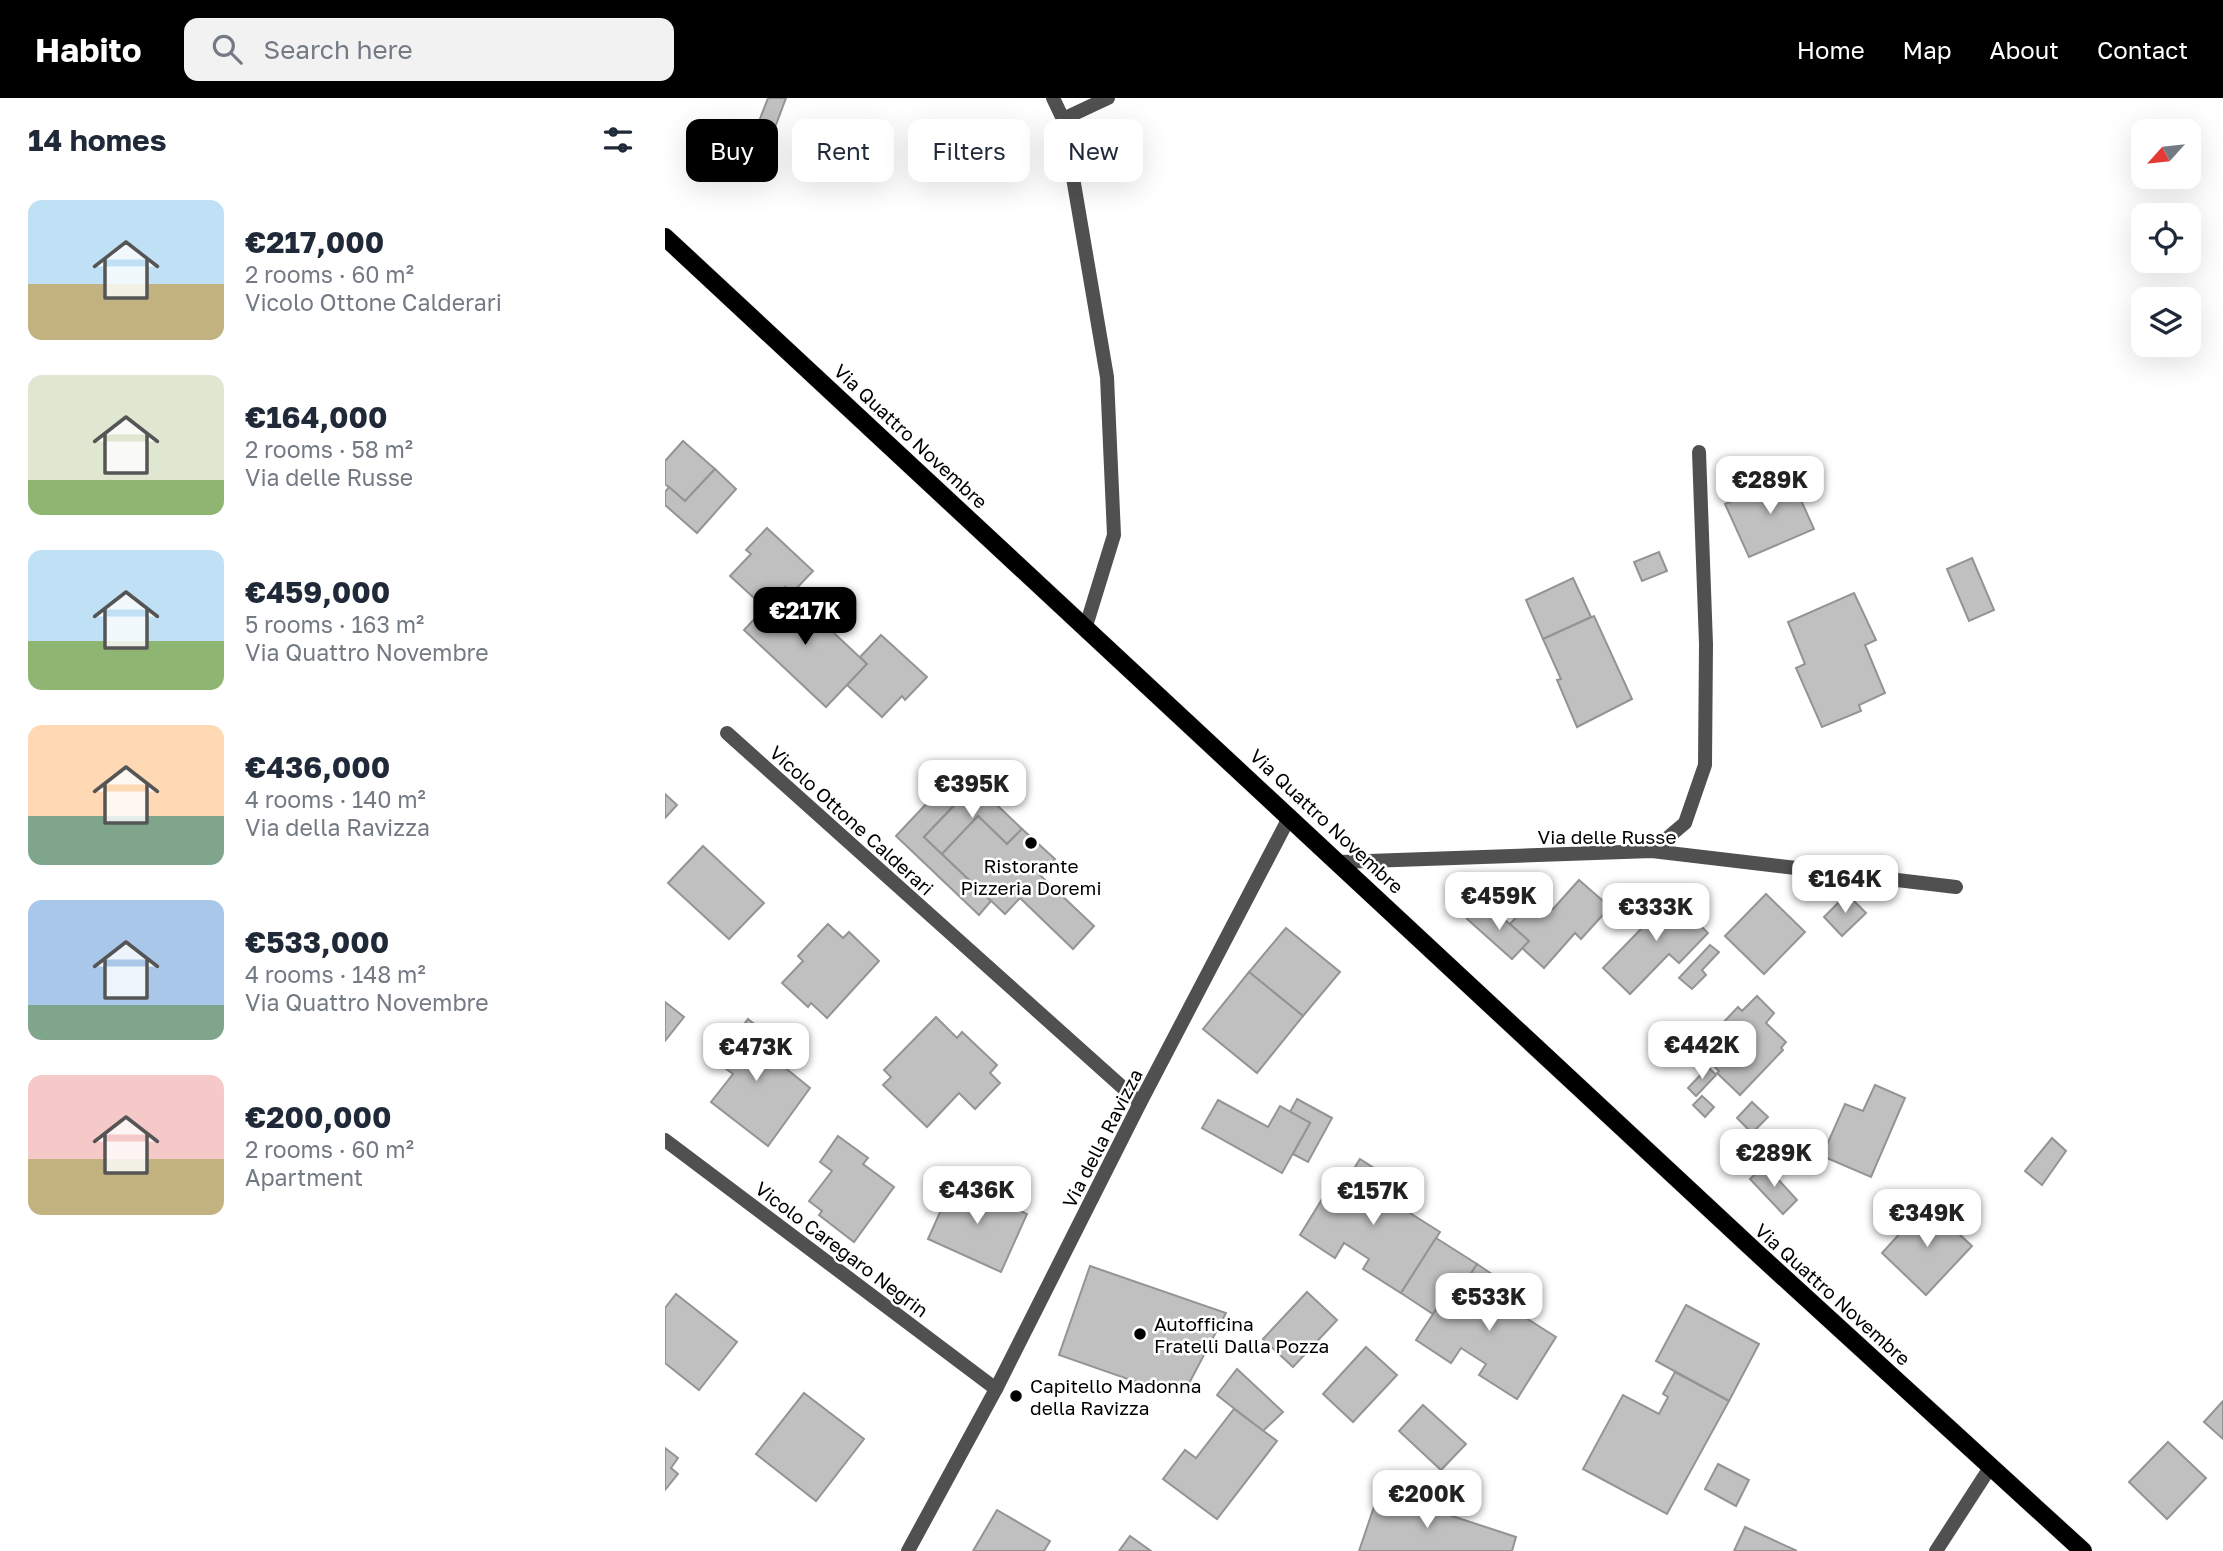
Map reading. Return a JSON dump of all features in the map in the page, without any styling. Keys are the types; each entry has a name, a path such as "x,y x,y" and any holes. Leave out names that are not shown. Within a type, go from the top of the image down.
{"main road":[{"name":"Via Quattro Novembre","path":"665,237 1766,1261 2083,1551"}],"street":[{"path":"1053,98 1063,119 1108,98"},
{"path":"1074,182 1107,377 1114,536 1086,626"},
{"path":"1652,850 1685,823 1705,765 1706,644 1699,452"},
{"name":"Vicolo Ottone Calderari","path":"727,733 1140,1103"},
{"name":"Via della Ravizza","path":"908,1551 996,1389 1140,1103 1290,816"},
{"name":"Via delle Russe","path":"1340,862 1652,850 1956,887"},
{"name":"Vicolo Caregaro Negrin","path":"665,1140 996,1389"},
{"path":"1936,1551 1991,1466"}],"building":[{"path":"768,98 786,98 778,119 760,119"},
{"path":"683,441 715,469 685,501 665,484 665,461"},
{"path":"715,469 736,489 697,533 665,505 665,492 669,487 685,501"},
{"path":"1790,476 1814,529 1749,557 1725,504"},
{"path":"767,528 813,571 792,593 785,587 765,608 730,576 751,554 746,550"},
{"path":"1659,552 1667,571 1642,581 1634,562"},
{"path":"1972,558 1994,610 1969,621 1947,569"},
{"path":"1573,578 1591,617 1543,639 1526,600"},
{"path":"785,587 867,664 826,707 744,630"},
{"path":"1854,593 1876,640 1865,645 1885,693 1859,705 1861,711 1822,727 1796,668 1805,664 1788,622"},
{"path":"1594,616 1632,699 1577,727 1557,680 1561,679 1543,639"},
{"path":"881,635 927,677 905,700 902,696 882,717 847,685 867,664 860,657"},
{"path":"959,769 974,784 924,837 991,901 979,915 896,836"},
{"path":"975,784 1022,829 1007,844 978,816 942,854 924,837"},
{"path":"665,794 677,805 665,818"},
{"path":"978,816 1007,844 1022,829 1055,859 1040,875 1094,926 1073,949 1020,898 1005,914 942,854"},
{"path":"703,846 764,903 729,939 668,883"},
{"path":"1579,880 1610,907 1581,939 1575,933 1544,968 1522,948 1529,941 1510,924 1536,895 1553,909"},
{"path":"1667,893 1708,933 1679,963 1669,954 1630,994 1603,968 1641,929 1636,925"},
{"path":"1766,894 1805,932 1764,974 1725,936"},
{"path":"1847,894 1866,913 1842,936 1824,917"},
{"path":"1479,905 1501,925 1505,920 1529,941 1512,959 1467,919"},
{"path":"828,924 843,938 849,932 879,961 827,1018 811,1003 808,1007 782,983 803,961 798,956"},
{"path":"1286,928 1340,972 1303,1016 1249,972"},
{"path":"1710,945 1719,952 1702,970 1706,975 1692,989 1679,978"},
{"path":"1249,972 1303,1016 1257,1073 1203,1029"},
{"path":"1757,996 1774,1013 1766,1023 1786,1042 1781,1048 1783,1050 1740,1095 1697,1050 1738,1007 1742,1011"},
{"path":"665,1002 684,1017 665,1041"},
{"path":"936,1017 957,1038 962,1032 997,1065 990,1073 1000,1083 975,1109 959,1093 927,1127 883,1085 891,1077 884,1070"},
{"path":"748,1019 776,1041 767,1053 810,1088 768,1146 711,1102 733,1074 710,1057 732,1028 738,1032"},
{"path":"1708,1067 1716,1075 1696,1096 1688,1088"},
{"path":"1875,1085 1905,1098 1871,1177 1822,1156 1845,1104 1863,1111"},
{"path":"1702,1096 1714,1107 1705,1117 1693,1105"},
{"path":"1297,1099 1332,1118 1308,1162 1293,1154 1310,1123 1290,1112"},
{"path":"1218,1100 1268,1127 1280,1106 1310,1123 1282,1173 1202,1128"},
{"path":"1752,1102 1768,1117 1752,1133 1737,1118"},
{"path":"838,1136 868,1158 863,1164 894,1187 854,1242 819,1215 822,1211 809,1201 832,1171 820,1162"},
{"path":"2052,1138 2066,1151 2042,1185 2025,1171"},
{"path":"1360,1159 1385,1175 1380,1183 1415,1206 1410,1213 1440,1232 1401,1293 1363,1269 1369,1259 1344,1243 1335,1258 1300,1235 1324,1196 1333,1202"},
{"path":"1765,1165 1797,1200 1783,1214 1750,1179"},
{"path":"954,1181 1027,1214 1001,1272 928,1239"},
{"path":"1927,1204 1972,1246 1926,1295 1882,1253"},
{"path":"1436,1238 1477,1264 1450,1307 1441,1302 1433,1314 1401,1293"},
{"path":"1477,1264 1502,1281 1497,1288 1531,1311 1526,1318 1556,1337 1517,1399 1479,1375 1486,1364 1461,1348 1451,1363 1416,1340 1441,1302 1450,1307"},
{"name":"Autofficina Fratelli Dalla Pozza","path":"1090,1266 1226,1313 1185,1391 1164,1384 1162,1391 1059,1355"},
{"path":"1307,1292 1337,1320 1293,1367 1263,1339"},
{"path":"676,1294 737,1342 699,1390 665,1363 665,1308"},
{"path":"1686,1305 1759,1344 1729,1401 1656,1361"},
{"path":"1366,1347 1397,1375 1353,1422 1323,1394"},
{"path":"1237,1369 1283,1412 1263,1431 1217,1395"},
{"path":"1675,1372 1729,1401 1667,1514 1583,1469 1623,1395 1659,1414 1668,1397 1663,1394"},
{"path":"804,1393 864,1439 816,1501 756,1454"},
{"path":"2223,1401 2223,1439 2204,1422"},
{"path":"1423,1405 1466,1444 1441,1470 1399,1431"},
{"path":"1234,1409 1277,1441 1217,1519 1163,1479 1185,1450 1196,1458"},
{"path":"2168,1442 2206,1478 2167,1519 2129,1482"},
{"path":"665,1448 678,1458 671,1468 678,1474 665,1490"},
{"path":"1718,1464 1749,1480 1736,1506 1705,1489"},
{"path":"1379,1492 1516,1537 1512,1551 1359,1551"},
{"path":"997,1510 1050,1541 1044,1551 973,1551"},
{"path":"1745,1527 1797,1551 1734,1551"},
{"path":"1130,1536 1151,1551 1119,1551"}],"place":[{"name":"Ristorante Pizzeria Doremi","path":"1031,843"},
{"name":"Autofficina Fratelli Dalla Pozza","path":"1140,1334"},
{"name":"Capitello Madonna della Ravizza","path":"1016,1396"}]}
